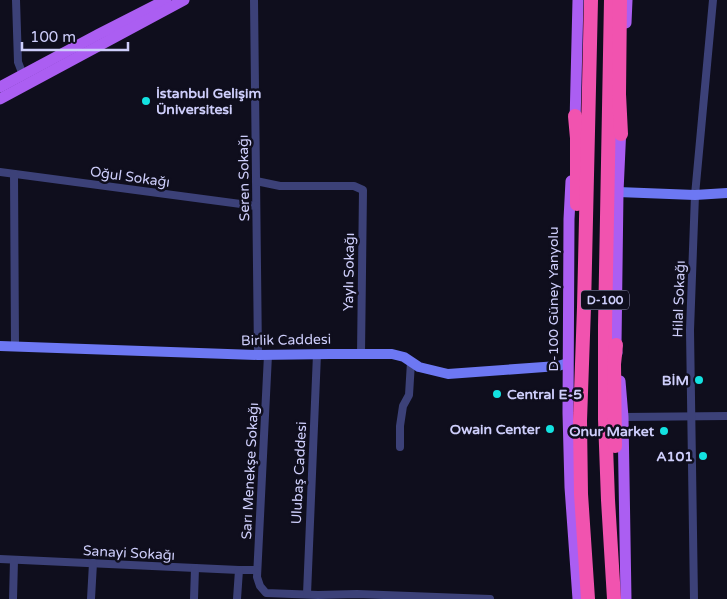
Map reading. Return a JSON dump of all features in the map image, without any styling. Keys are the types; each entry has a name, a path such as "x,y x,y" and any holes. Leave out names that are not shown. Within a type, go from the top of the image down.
{"highway":[{"name":"D-100","path":"588,599 581,494 580,405 591,0"},
{"name":"D-100","path":"611,0 605,419 614,599"},
{"path":"620,0 620,134"},
{"path":"575,116 577,138 579,315 582,357"},
{"path":"614,599 617,584 614,364 616,344"}],"main road":[{"path":"0,87 166,0"},
{"path":"0,99 184,0"},
{"name":"D-100 Güney Yanyolu","path":"578,0 575,116 569,219 568,363 570,487 578,599"},
{"path":"626,599 623,417 616,344 618,192 627,0"}],"street":[{"path":"16,0 18,62 23,75"},
{"name":"Seren Sokağı","path":"254,0 256,206 263,355"},
{"name":"Hilal Sokağı","path":"694,599 690,330 695,195 713,0"},
{"name":"Oğul Sokağı","path":"0,172 256,206"},
{"path":"14,174 15,346"},
{"name":"Yaylı Sokağı","path":"256,181 280,186 354,186 363,190 361,354"},
{"path":"618,192 695,195 727,193"},
{"name":"Birlik Caddesi","path":"0,346 263,355 392,354 404,357 419,367 448,374 558,366 568,363"},
{"name":"Ulubaş Caddesi","path":"306,594 317,354"},
{"name":"Sarı Menekşe Sokağı","path":"263,355 257,577 260,586 266,593 275,596"},
{"path":"400,447 400,426 403,406 409,395 411,362"},
{"path":"623,417 727,416"},
{"name":"Sanayi Sokağı","path":"0,560 257,570"},
{"path":"13,599 14,560"},
{"path":"92,599 93,563"},
{"path":"194,599 195,568"},
{"path":"238,599 239,570"},
{"path":"275,596 306,594 318,597 490,599"}],"place":[{"name":"İstanbul Gelişim Üniversitesi","path":"146,101"},
{"name":"BİM","path":"699,380"},
{"name":"Central E-5","path":"497,394"},
{"name":"Owain Center","path":"550,429"},
{"name":"Onur Market","path":"664,431"},
{"name":"A101","path":"703,456"}]}
